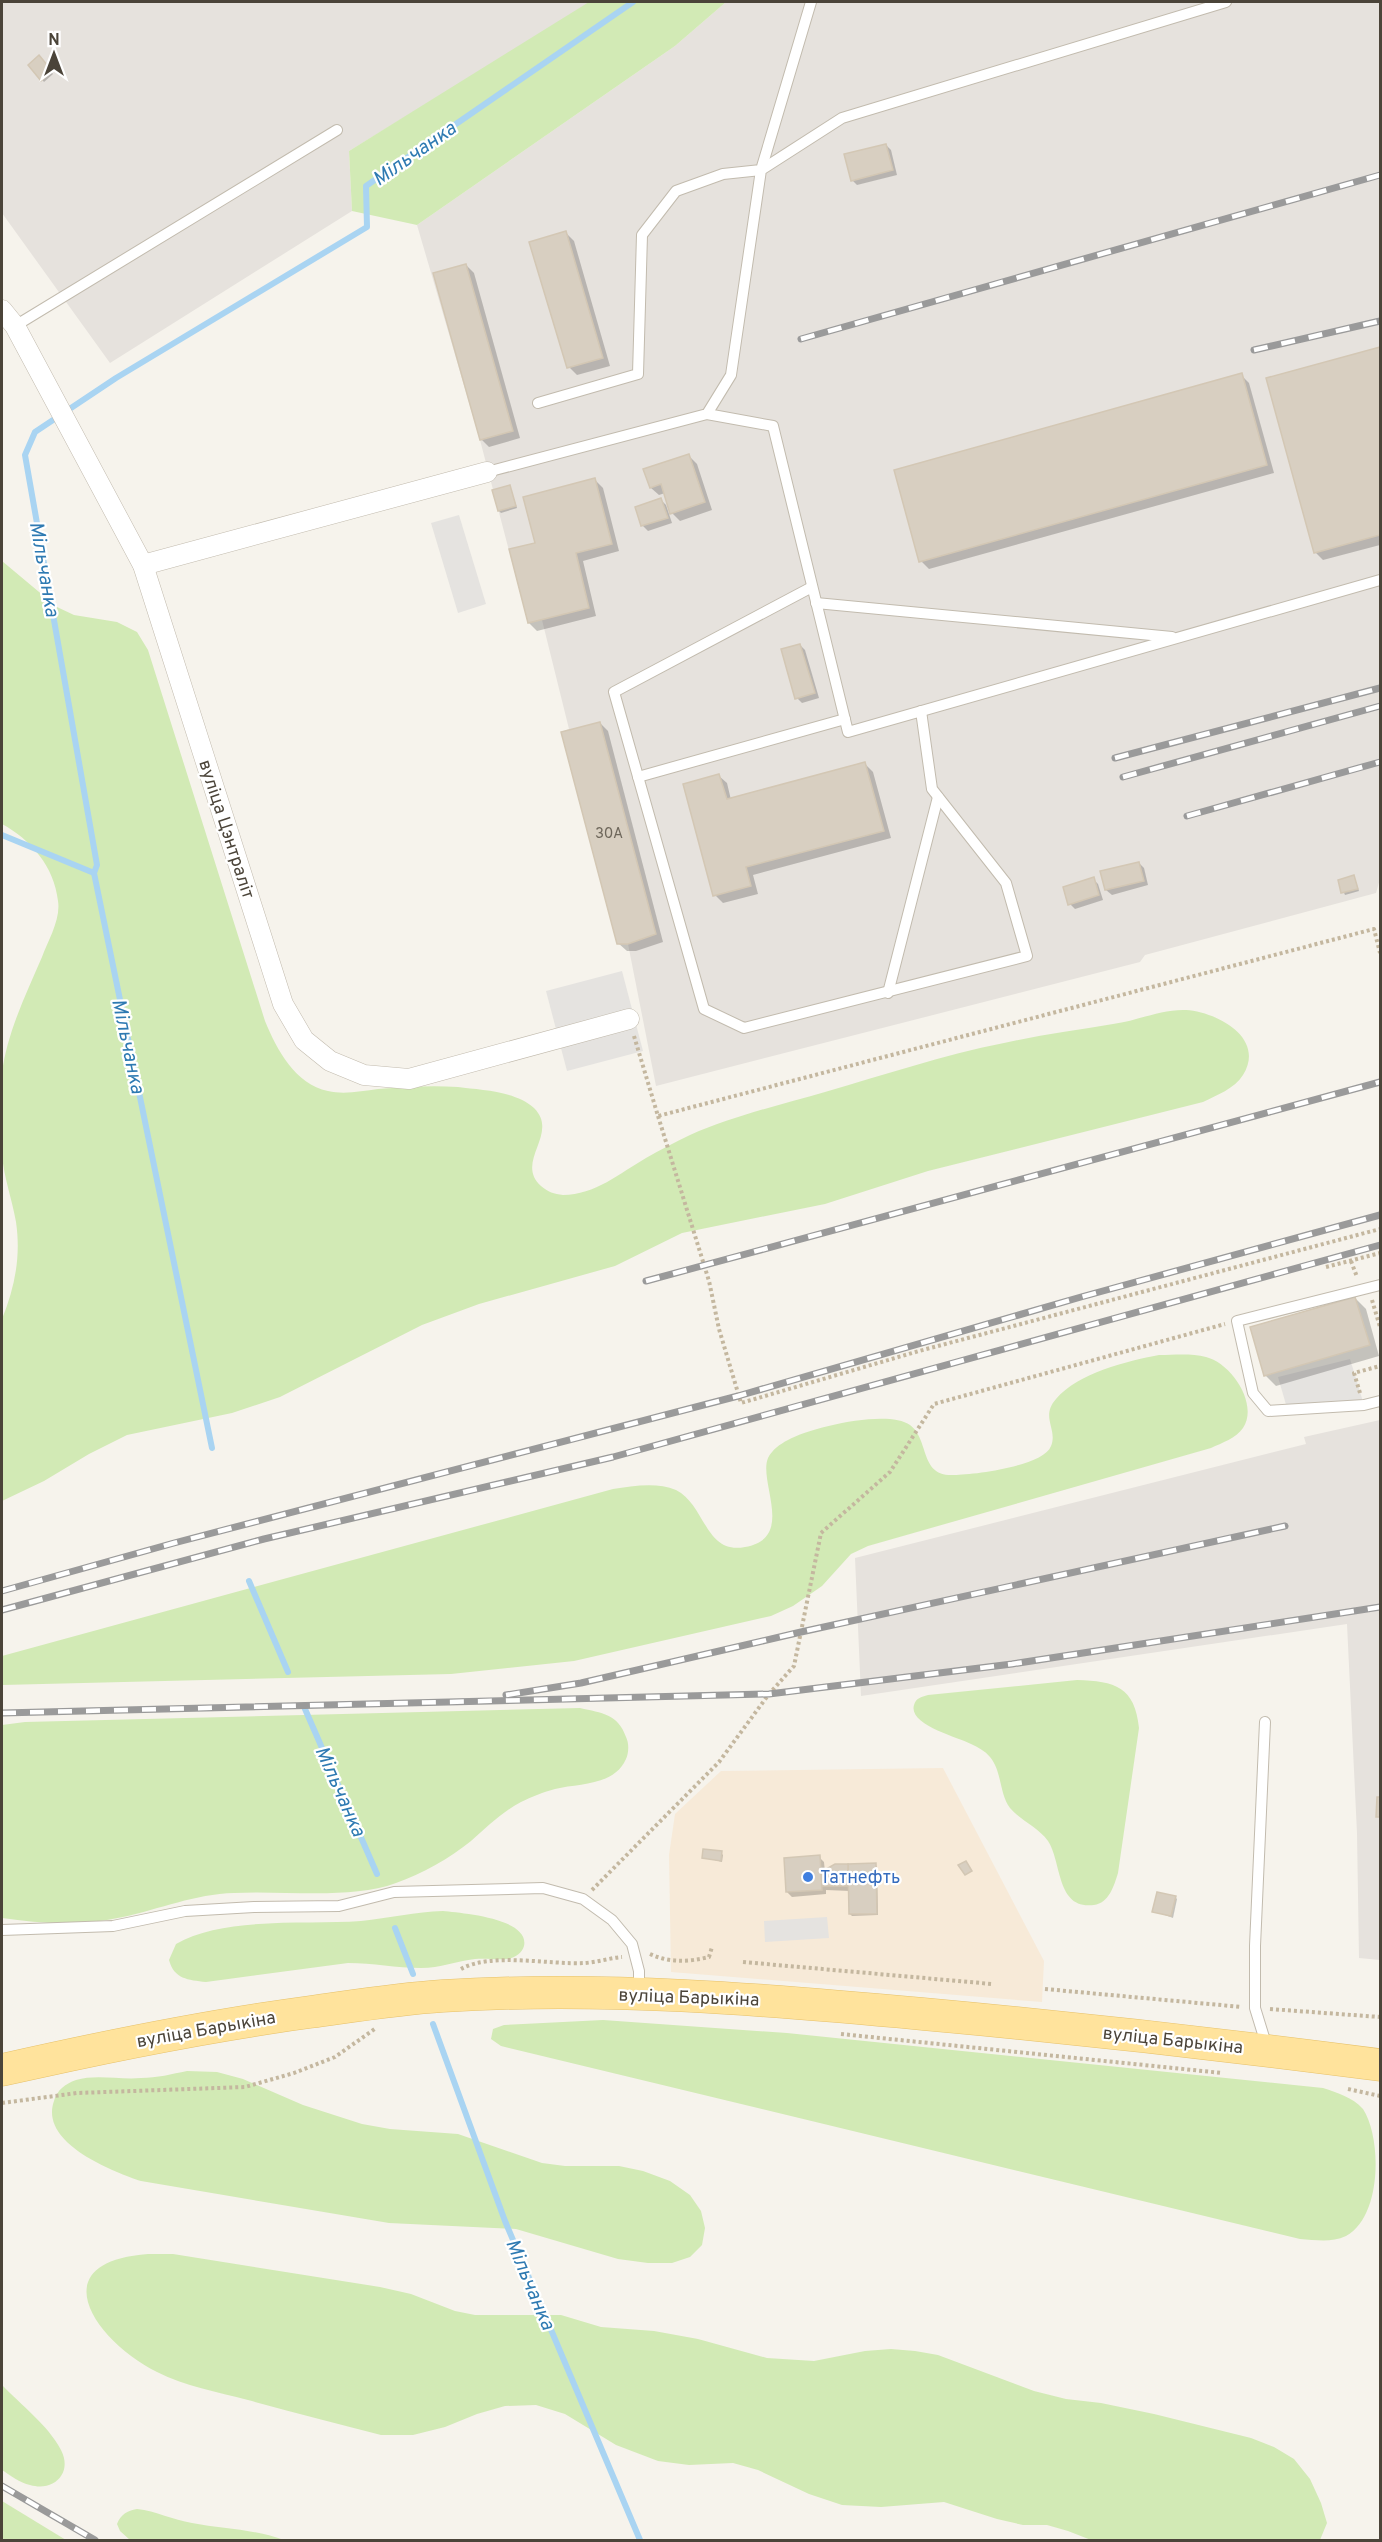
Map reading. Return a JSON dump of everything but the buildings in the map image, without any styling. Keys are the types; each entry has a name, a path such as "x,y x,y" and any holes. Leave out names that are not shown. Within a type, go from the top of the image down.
{"main road":[{"name":"вуліца Барыкіна","path":"2,2070 167,2035 400,1999 513,1994 640,1994 783,2001 1268,2050 1380,2065"}],"street":[{"name":"вуліца Цэнтраліт","path":"2,310 15,326 143,565 283,1004 304,1040 330,1061 364,1075 409,1079 629,1019"},
{"path":"143,565 487,472"}],"lane":[{"path":"707,414 731,375 761,170 811,2"},
{"path":"538,403 638,374 642,235 676,191 723,174 761,170 842,118 1226,2"},
{"path":"15,326 337,130"},
{"path":"487,472 707,414 773,426 848,732 1380,580"},
{"path":"812,586 614,692 704,1009 744,1028 1027,956 1006,883 932,789 921,711"},
{"path":"816,603 1179,638"},
{"path":"638,777 845,719"},
{"path":"888,993 938,796"},
{"path":"1380,1285 1237,1320 1253,1393 1268,1411 1364,1405 1380,1401"},
{"path":"1265,1722 1255,1946 1255,2008 1268,2050"},
{"path":"2,1930 113,1926 185,1911 339,1906 394,1893 543,1888 583,1899 612,1920 632,1944 639,1971 640,1994"}],"path":[{"path":"658,1116 1374,929 1380,953"},
{"path":"629,1019 710,1281 719,1329 741,1403 918,1351 1380,1229"},
{"path":"1326,1267 1380,1252"},
{"path":"1374,1306 1380,1301"},
{"path":"583,1899 719,1762 794,1666 821,1533 890,1472 934,1404 1237,1320"},
{"path":"1361,1399 1354,1373 1380,1366"},
{"path":"632,1944 672,1962 709,1957 712,1947"},
{"path":"458,1971 471,1964 488,1962 523,1960 588,1963 653,1955"},
{"path":"743,1962 992,1984"},
{"path":"1045,1989 1380,2017"},
{"path":"2,2103 77,2092 245,2087 294,2073 334,2057 377,2028 386,2025"},
{"path":"838,2034 1224,2073"},
{"path":"1343,2088 1380,2096"}],"shaded area":[{"path":"2,2 593,2 349,151 352,211 110,363 2,213"},
{"path":"726,2 1380,2 1380,879 1376,893 1145,955 1140,962 656,1086 628,944 617,944 561,732 569,729 542,620 528,623 480,440 417,225 675,46"},
{"path":"459,515 486,604 458,613 431,523"},
{"path":"622,971 643,1051 567,1071 546,991"},
{"path":"1350,1359 1364,1405 1287,1408 1278,1377"},
{"path":"1380,1420 1380,1960 1359,1958 1357,1833 1347,1624 861,1696 855,1558 1306,1444 1304,1437"},
{"path":"943,1768 1044,1961 1042,2002 671,1972 669,1855 675,1814 721,1771"},
{"path":"827,1917 829,1938 765,1942 764,1921"}],"green space":[{"path":"589,2 726,2 675,46 417,225 352,211 349,151"},
{"path":"2,561 57,607 74,615 117,622 137,632 148,650 265,1021 275,1043 289,1064 306,1081 316,1087 340,1093 448,1086 487,1090 527,1102 541,1118 541,1138 532,1167 534,1177 546,1190 563,1195 586,1191 690,1135 757,1111 959,1053 1122,1022 1167,1011 1198,1012 1235,1029 1248,1050 1248,1062 1243,1075 1230,1088 1203,1102 928,1171 825,1204 682,1233 615,1266 479,1304 422,1325 280,1397 232,1413 127,1435 89,1454 44,1481 2,1501 2,1319 13,1283 18,1247 16,1222 2,1155 0,1114 2,1073 13,1028 58,915 58,901 52,876 39,855 13,830 2,824"},
{"path":"1159,1355 1206,1357 1225,1367 1240,1386 1245,1397 1247,1418 1240,1432 1211,1448 868,1546 851,1554 822,1586 793,1606 771,1616 574,1661 451,1674 2,1685 2,1656 613,1489 653,1485 676,1490 686,1497 706,1527 721,1543 732,1547 745,1547 760,1542 769,1533 772,1508 767,1481 768,1458 776,1448 788,1440 831,1425 868,1419 885,1419 910,1425 920,1439 930,1464 943,1474 964,1475 1007,1468 1036,1459 1046,1453 1053,1440 1049,1417 1051,1405 1065,1390 1104,1369"},
{"path":"1077,1680 1102,1682 1121,1689 1133,1703 1139,1728 1118,1873 1113,1888 1104,1901 1094,1905 1082,1905 1066,1892 1048,1841 1010,1808 1004,1796 997,1769 988,1755 974,1745 926,1724 914,1712 916,1701 928,1695"},
{"path":"580,1708 608,1716 619,1723 628,1742 626,1759 621,1768 605,1779 555,1789 521,1802 454,1853 426,1870 396,1883 378,1888 337,1893 220,1894 93,1922 47,1923 2,1918 2,1725 25,1722"},
{"path":"443,1911 506,1923 523,1937 523,1949 518,1955 510,1958 475,1959 428,1968 348,1963 206,1982 178,1975 169,1960 176,1944 195,1935 217,1929 241,1925 361,1921"},
{"path":"603,2020 787,2033 1323,2088 1354,2101 1363,2109 1369,2122 1375,2157 1372,2195 1367,2212 1358,2226 1346,2236 1329,2240 1300,2239 501,2046 491,2039 493,2029 504,2025"},
{"path":"187,2071 217,2072 243,2079 303,2105 362,2124 390,2129 458,2134 542,2163 565,2166 619,2166 643,2171 670,2181 690,2195 701,2211 705,2228 702,2245 690,2257 672,2263 648,2263 618,2259 516,2229 389,2223 141,2181 113,2170 81,2153 57,2130 52,2116 55,2097 59,2091 72,2082 92,2077 153,2077"},
{"path":"148,2254 173,2254 380,2287 411,2294 455,2311 475,2315 561,2315 601,2327 654,2331 698,2339 767,2358 814,2361 865,2351 891,2349 938,2355 1034,2391 1066,2399 1101,2403 1154,2414 1251,2438 1274,2447 1294,2459 1310,2479 1327,2523 1320,2540 1091,2540 1047,2525 1023,2525 944,2502 881,2507 842,2505 809,2494 758,2470 733,2463 689,2465 658,2461 616,2445 565,2414 536,2405 505,2406 445,2427 413,2435 381,2435 190,2385 157,2372 135,2359 99,2324 89,2305 87,2287 95,2272 115,2260"},
{"path":"2,2385 42,2424 61,2450 65,2466 63,2473 54,2483 47,2486 30,2485 2,2470"},
{"path":"2,2501 66,2540 2,2540"},
{"path":"137,2509 185,2522 250,2531 284,2540 130,2540 120,2531 117,2524 125,2514"}],"waterway":[{"name":"Мільчанка","path":"212,1448 94,873 97,865 25,455 35,432 116,378 367,227 366,186 633,2"},
{"path":"2,835 94,873"},
{"name":"Мільчанка","path":"249,1581 288,1672"},
{"name":"Мільчанка","path":"305,1709 377,1874"},
{"name":"Мільчанка","path":"395,1928 413,1974"},
{"name":"Мільчанка","path":"433,2024 505,2221 640,2540"}],"railway":[{"path":"801,339 1380,175"},
{"path":"1254,350 1380,321"},
{"path":"1115,758 1380,688"},
{"path":"1123,777 1380,706"},
{"path":"1187,816 1380,762"},
{"path":"646,1281 1380,1082"},
{"path":"2,1591 174,1543 738,1396 1081,1297 1380,1215"},
{"path":"2,1610 264,1539 613,1457 1380,1245"},
{"path":"506,1695 581,1683 801,1632 1285,1526"},
{"path":"2,1713 769,1694 1012,1664 1380,1607"},
{"path":"2,2486 95,2540"}],"place":[{"name":"Татнефть","path":"808,1877"}]}
